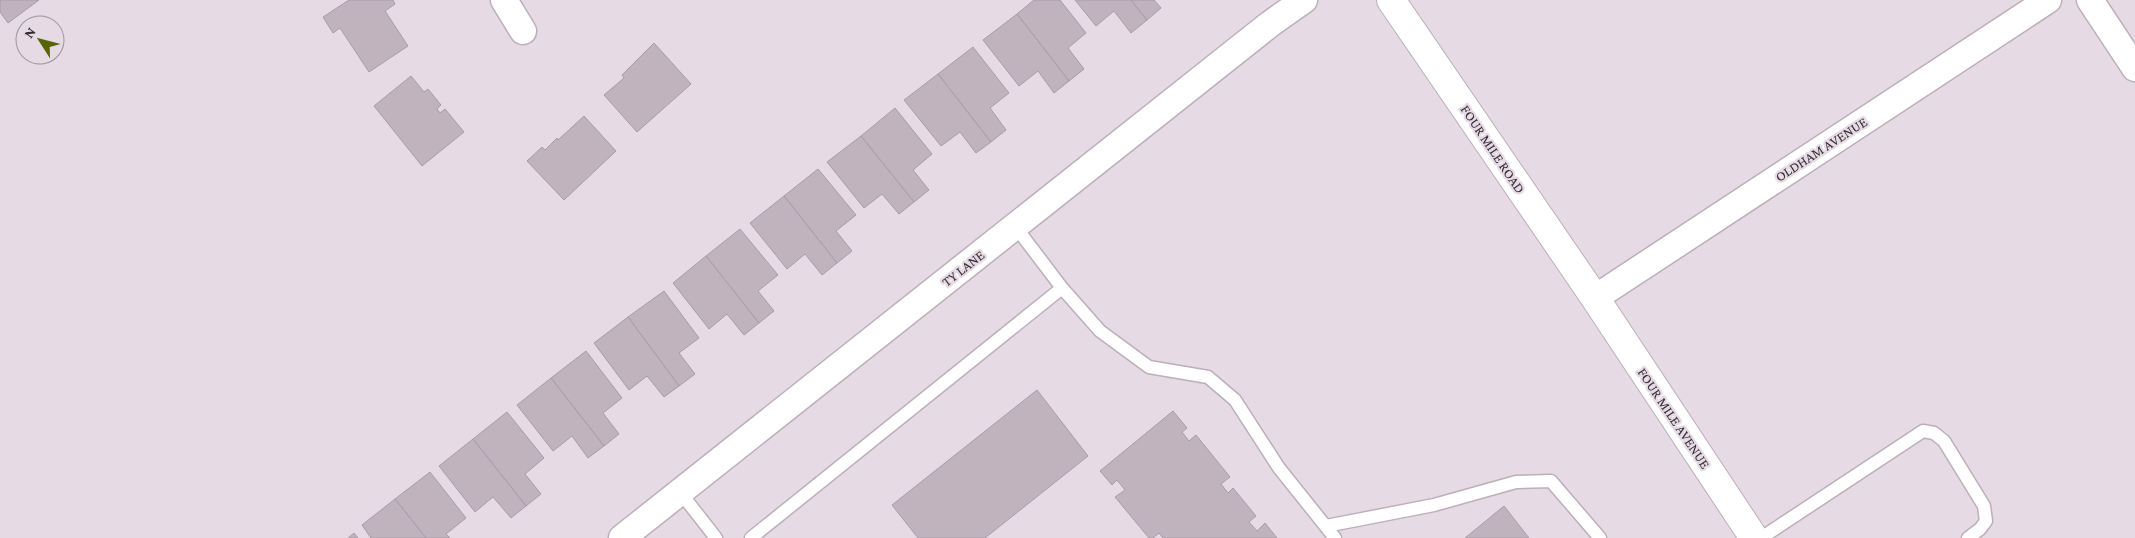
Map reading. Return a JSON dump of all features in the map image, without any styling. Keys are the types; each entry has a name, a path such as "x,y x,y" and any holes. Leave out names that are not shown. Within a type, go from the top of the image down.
{"street":[{"path":"504,0 523,31"},
{"name":"TY LANE","path":"622,538 1270,24 1304,0"},
{"name":"FOUR MILE ROAD","path":"1391,0 1595,298"},
{"name":"OLDHAM AVENUE","path":"1595,298 2048,0"},
{"path":"2090,0 2135,68"},
{"name":"FOUR MILE AVENUE","path":"1595,298 1754,538"}],"lane":[{"path":"1015,226 1062,288 1100,331 1149,367 1208,377 1235,400 1279,468 1335,538"},
{"path":"751,538 1062,288"},
{"path":"1761,538 1924,431 1934,433 1944,441 1984,506 1986,521 1980,529 1968,538"},
{"path":"1326,526 1434,505 1516,482 1551,481 1600,538"},
{"path":"680,492 716,538"}],"building":[{"path":"0,0 39,0 19,15 15,15 15,18 8,23 0,12"},
{"path":"349,0 393,0 395,4 385,11 408,46 369,72 340,28 333,33 323,17"},
{"path":"1034,0 1060,0 1086,33 1068,48 1084,69 1069,81 1017,14"},
{"path":"1075,0 1131,0 1147,20 1131,33 1114,11 1096,26"},
{"path":"1131,0 1154,0 1161,8 1147,20"},
{"path":"1017,14 1069,81 1054,93 1038,71 1019,86 983,40"},
{"path":"654,43 691,84 637,132 604,95 624,78 622,75"},
{"path":"973,47 1009,93 990,108 1006,130 991,142 938,74"},
{"path":"938,74 991,142 976,153 960,132 941,146 904,100"},
{"path":"411,76 424,92 428,89 441,105 437,109 440,113 445,109 464,132 422,166 374,106"},
{"path":"895,108 932,154 913,170 929,190 914,202 861,136"},
{"path":"584,116 616,151 564,200 527,161 542,147 545,150 557,138 558,140"},
{"path":"861,136 914,202 899,214 882,194 864,208 827,162"},
{"path":"818,169 856,215 836,231 852,251 837,263 784,196"},
{"path":"784,196 837,263 822,275 805,254 787,269 750,223"},
{"path":"740,229 778,275 758,291 774,311 759,323 706,256"},
{"path":"706,256 759,323 744,335 727,314 709,329 673,283"},
{"path":"664,291 699,338 679,353 695,374 679,386 628,317"},
{"path":"628,317 679,386 664,397 647,376 629,390 594,343"},
{"path":"586,351 622,398 603,413 619,434 604,446 551,378"},
{"path":"551,378 604,446 588,458 572,436 553,451 517,405"},
{"path":"1037,390 1088,456 985,538 918,538 892,505"},
{"path":"1173,411 1187,428 1182,432 1189,441 1196,435 1230,477 1221,484 1228,493 1233,488 1256,516 1249,522 1257,531 1265,523 1277,538 1163,538 1159,533 1153,538 1149,538 1115,497 1125,490 1117,480 1112,485 1100,471"},
{"path":"507,412 544,458 525,474 541,494 526,506 473,439"},
{"path":"473,439 526,506 511,518 493,497 475,512 439,466"},
{"path":"430,472 466,518 446,534 450,538 426,538 395,499"},
{"path":"395,499 426,538 371,538 362,525"},
{"path":"1504,506 1529,538 1465,538"},
{"path":"354,533 358,538 348,538"}]}
